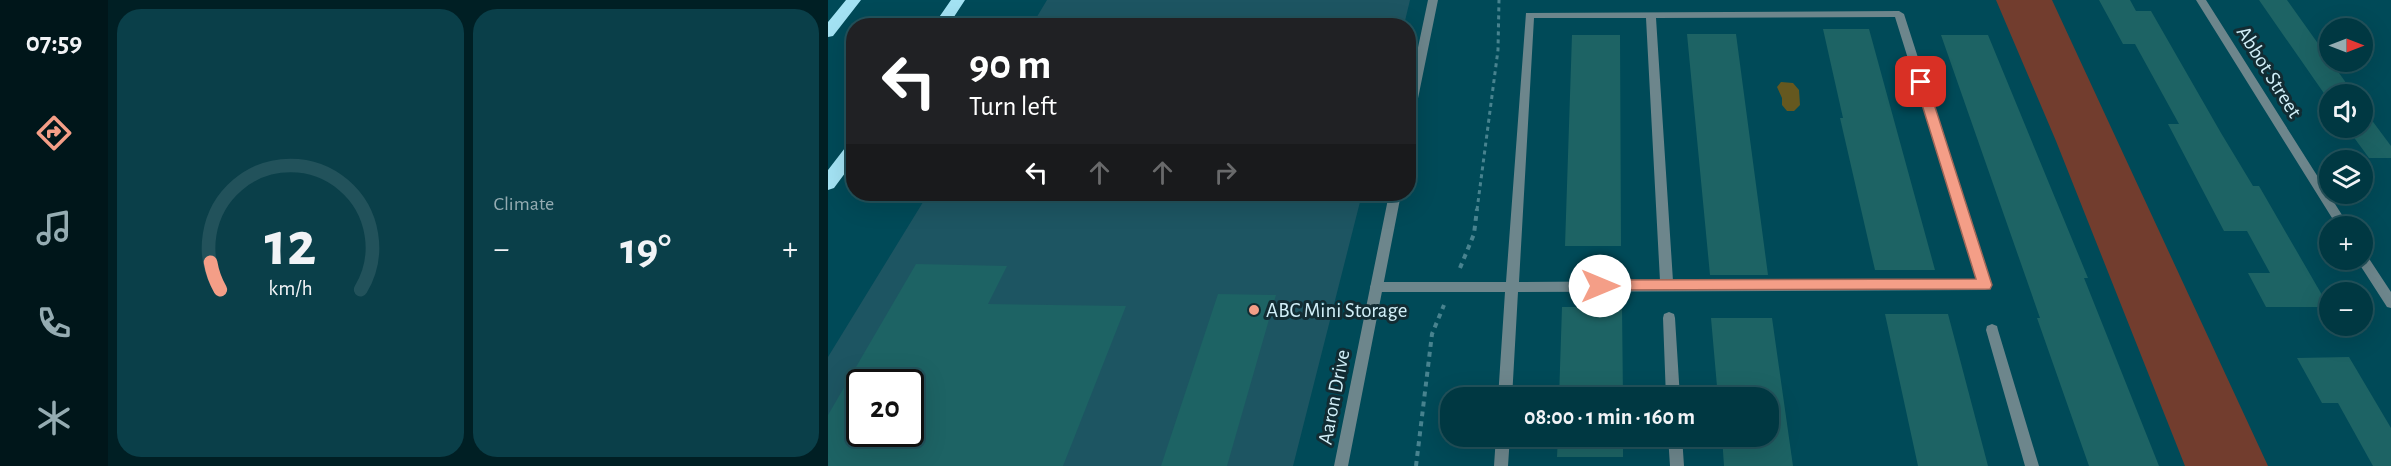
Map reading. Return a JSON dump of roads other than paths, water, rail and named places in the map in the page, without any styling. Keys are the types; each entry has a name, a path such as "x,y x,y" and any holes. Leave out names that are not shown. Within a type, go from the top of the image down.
{"highway":[{"path":"828,32 854,0"},
{"path":"946,18 958,0"},
{"path":"828,183 846,158"}],"street":[{"path":"1416,84 1433,0"},
{"name":"Abbot Street","path":"2201,0 2337,216"},
{"path":"1376,287 1512,287 1985,285 1899,14 1529,15 1512,287 1506,387"},
{"path":"1651,15 1667,286"},
{"name":"Aaron Drive","path":"1341,466 1394,201"},
{"path":"2370,270 2391,303"},
{"path":"1669,318 1672,387"},
{"path":"1992,330 2032,466"},
{"path":"1501,466 1502,447"},
{"path":"1676,447 1677,466"}],"place":[{"name":"ABC Mini Storage","path":"1254,310"}]}
